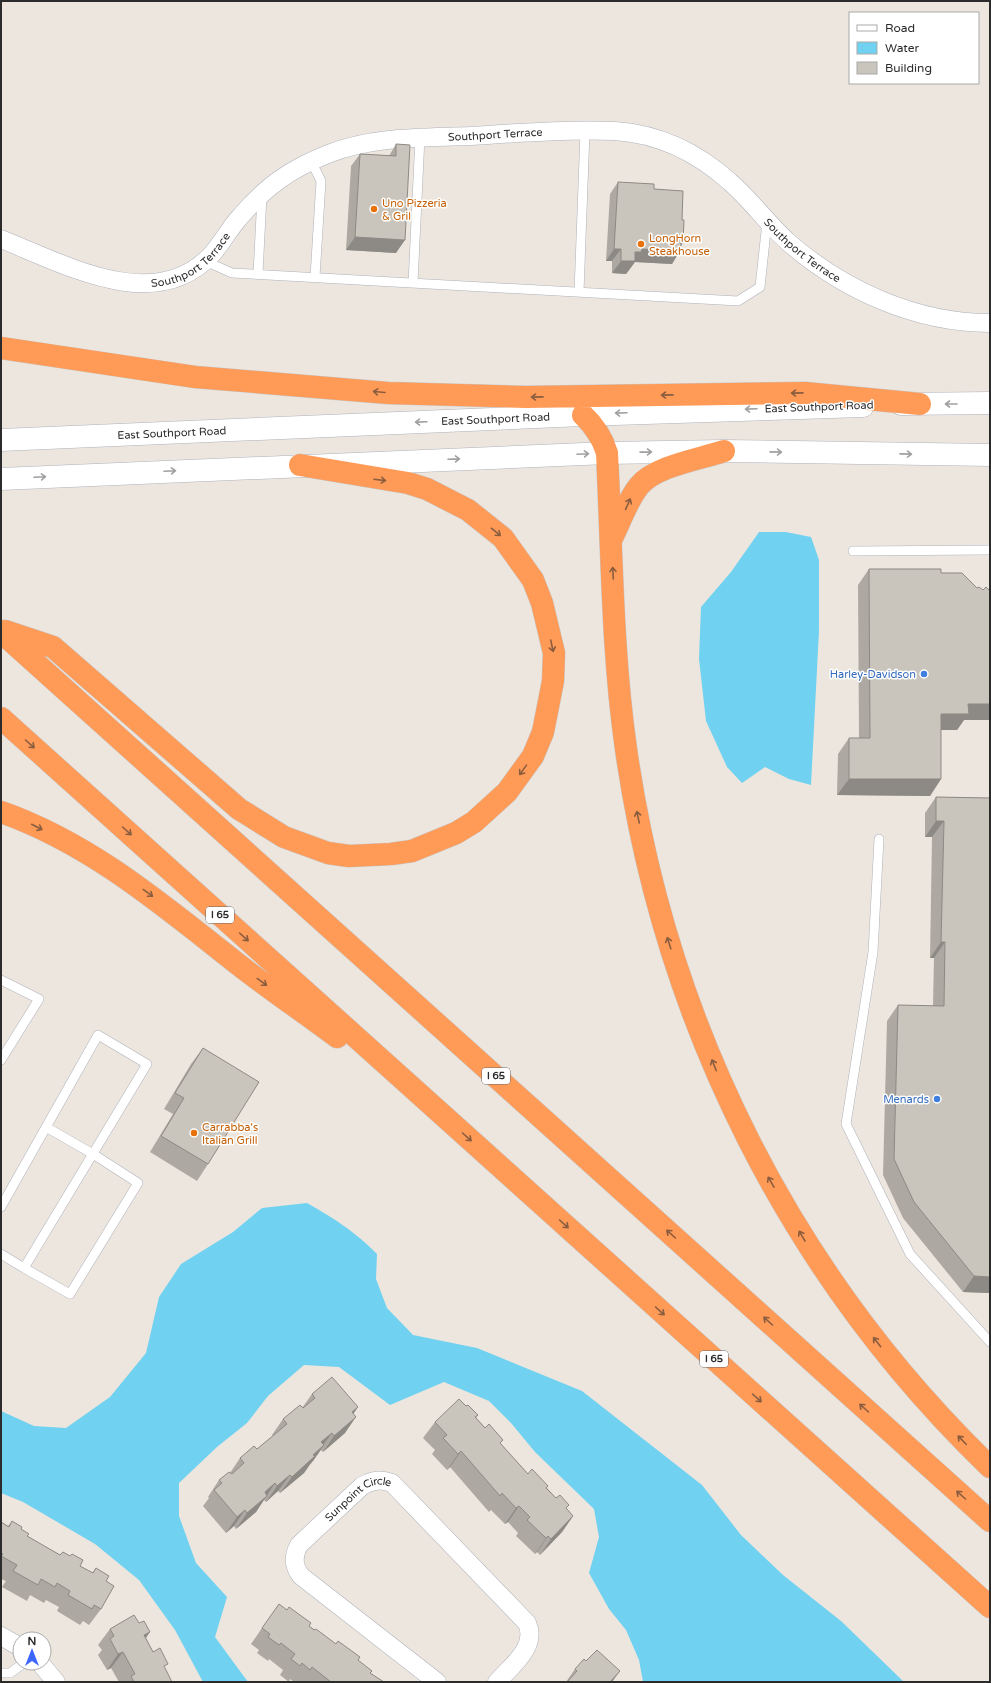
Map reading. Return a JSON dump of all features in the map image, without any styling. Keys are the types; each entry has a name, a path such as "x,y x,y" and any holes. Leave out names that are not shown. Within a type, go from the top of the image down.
{"highway":[{"path":"1,348 195,377 388,393 526,397 805,393 920,404"},
{"path":"583,415 597,428 607,453 621,710 634,799 656,897 668,939 690,1004 722,1085 769,1178 815,1257 865,1327 910,1384 990,1468"},
{"path":"611,539 632,495 649,477 661,471 724,451"},
{"path":"1,631 53,647 239,809 284,837 328,853 349,856 391,854 412,850 456,833 474,822 507,792 533,756 543,732 553,681 554,652 542,603 533,580 503,538 468,510 427,489 408,483 300,465"},
{"name":"I 65","path":"1,631 990,1521"},
{"name":"I 65","path":"1,718 990,1608"},
{"path":"1,812 22,819 75,846 131,881 240,966 438,1111"}],"main road":[{"name":"East Southport Road","path":"1,440 583,415 990,403"},
{"path":"1,479 607,453 724,451 990,455"}],"street":[{"name":"Southport Terrace","path":"1,239 96,276 136,283 164,282 192,271 205,262 237,220 281,177 330,153 364,143 420,138 618,132 648,136 678,146 720,173 732,183 767,222 813,262 839,279 878,300 928,316 959,322 990,324"},
{"name":"Sunpoint Circle","path":"437,1682 301,1576 295,1565 295,1555 300,1545 362,1486 374,1480 385,1480 392,1483 522,1616 527,1623 530,1633 526,1650 497,1682"},
{"path":"1,1636 12,1642"},
{"path":"47,1671 56,1682"}],"lane":[{"path":"579,292 585,132"},
{"path":"413,283 420,138"},
{"path":"311,161 321,181 315,277"},
{"path":"258,274 262,194"},
{"path":"205,262 232,273 738,301 760,287 767,222"},
{"path":"853,551 990,550"},
{"path":"879,838 873,952 846,1124 910,1254 990,1342"},
{"path":"1,980 39,999 1,1060"},
{"path":"1,1207 98,1035 147,1064 24,1268"},
{"path":"1,1254 70,1294 138,1183 93,1154 46,1127"},
{"path":"1,1673 10,1673 13,1671"}],"water":[{"path":"759,532 786,532 811,537 819,560 819,631 811,785 789,779 765,767 742,783 727,767 706,721 699,659 701,607 731,572"},
{"path":"307,1203 327,1214 344,1226 377,1254 376,1279 387,1308 413,1335 477,1348 582,1391 702,1485 741,1535 783,1575 841,1621 904,1682 643,1682 639,1660 626,1630 609,1609 589,1573 599,1537 594,1509 535,1452 511,1423 489,1401 444,1382 390,1405 339,1367 304,1365 268,1396 247,1423 217,1447 179,1483 179,1516 196,1563 227,1597 215,1637 248,1682 203,1682 175,1630 139,1580 95,1544 23,1502 1,1493 1,1411 34,1426 66,1428 110,1397 146,1353 159,1297 181,1264 233,1232 262,1208"}],"building":[{"name":"Uno Pizzeria & Gril","path":"396,144 410,145 405,240 355,237 360,154 396,156"},
{"name":"LongHorn Steakhouse","path":"618,182 654,184 654,189 683,191 683,243 681,243 680,251 642,249 641,252 635,252 635,261 621,261 621,249 614,249"},
{"name":"Harley-Davidson","path":"869,569 941,569 941,573 962,573 977,588 979,587 983,590 986,587 990,591 990,704 968,704 969,714 941,714 941,779 849,779 849,738 870,738"},
{"name":"Menards","path":"936,797 990,798 990,1277 974,1276 914,1202 894,1159 898,1005 944,1006 945,942 941,942 944,821 936,821"},
{"name":"Carrabba's Italian Grill","path":"203,1048 259,1082 208,1164 161,1136 184,1098 175,1093"},
{"path":"332,1377 358,1407 352,1412 356,1417 334,1436 332,1433 321,1442 324,1445 313,1455 315,1456 292,1477 290,1475 277,1486 275,1483 265,1492 267,1496 247,1513 245,1510 237,1517 214,1490 222,1483 219,1480 229,1472 232,1474 244,1463 240,1458 254,1446 257,1449 287,1424 283,1419 300,1405 303,1408 315,1398 312,1394"},
{"path":"459,1399 466,1406 468,1405 478,1415 475,1417 485,1428 489,1424 503,1440 500,1443 528,1474 532,1469 548,1486 546,1488 556,1498 560,1495 569,1505 566,1508 573,1516 551,1539 548,1536 546,1538 527,1520 530,1517 519,1506 516,1508 502,1493 500,1496 461,1451 458,1454 443,1438 447,1435 435,1422"},
{"path":"12,1521 22,1527 21,1529 29,1534 27,1536 60,1555 63,1552 70,1556 72,1554 83,1560 80,1566 93,1573 96,1568 109,1576 106,1581 114,1586 101,1609 94,1605 92,1609 68,1595 70,1591 57,1583 55,1587 41,1579 38,1585 13,1571 17,1565 1,1556 3,1554 1,1553 1,1522 9,1527"},
{"path":"279,1604 287,1610 289,1607 311,1623 309,1626 314,1630 316,1629 336,1644 338,1641 360,1657 358,1660 372,1671 370,1673 384,1682 331,1682 312,1667 310,1670 302,1663 300,1666 291,1659 295,1654 281,1643 279,1645 268,1637 270,1634 262,1628"},
{"path":"134,1615 139,1623 144,1621 150,1632 144,1635 153,1652 160,1648 168,1664 164,1666 172,1682 134,1682 131,1676 135,1674 123,1652 118,1654 110,1639 114,1636 110,1629"},
{"path":"597,1650 620,1671 610,1682 567,1682 577,1671 575,1669 584,1659 586,1661"}],"place":[{"name":"Uno Pizzeria & Gril","path":"374,209"},
{"name":"LongHorn Steakhouse","path":"641,244"},
{"name":"Harley-Davidson","path":"924,674"},
{"name":"Menards","path":"937,1099"},
{"name":"Carrabba's Italian Grill","path":"194,1133"}]}
